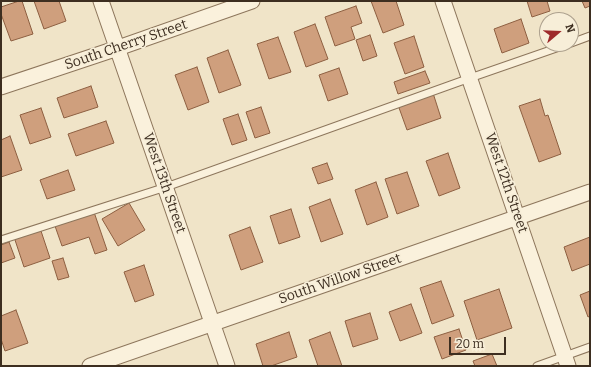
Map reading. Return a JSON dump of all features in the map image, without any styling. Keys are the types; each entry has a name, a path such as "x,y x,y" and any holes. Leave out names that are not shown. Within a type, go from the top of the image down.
{"street":[{"name":"West 13th Street","path":"101,1 227,366"},
{"name":"South Cherry Street","path":"1,87 252,1"},
{"name":"West 12th Street","path":"443,1 566,361"},
{"name":"South Willow Street","path":"90,366 590,192"}],"lane":[{"path":"579,40 590,36"},
{"path":"1,240 166,187 545,52"},
{"path":"537,366 566,361 590,347"}],"building":[{"path":"22,1 33,34 11,41 1,14 1,7"},
{"path":"34,1 59,1 66,21 44,29"},
{"path":"371,1 396,1 404,25 383,33"},
{"path":"527,1 547,1 550,11 539,12 539,15 532,17"},
{"path":"582,1 590,1 590,6 585,8"},
{"path":"356,6 362,23 351,27 355,39 335,46 325,17"},
{"path":"521,19 529,43 502,53 494,29"},
{"path":"315,24 328,59 306,67 294,32"},
{"path":"370,35 377,56 363,61 356,40"},
{"path":"414,36 424,67 405,74 394,43"},
{"path":"278,37 291,72 269,79 257,44"},
{"path":"228,50 241,85 219,93 207,58"},
{"path":"197,67 209,102 188,110 175,75"},
{"path":"339,68 348,94 328,101 319,75"},
{"path":"425,71 430,83 398,94 394,82"},
{"path":"91,86 98,107 64,118 57,98"},
{"path":"433,93 441,118 407,130 398,105"},
{"path":"540,99 545,116 548,115 561,154 539,162 519,106"},
{"path":"261,107 270,133 255,138 246,112"},
{"path":"41,108 51,137 30,144 20,115"},
{"path":"238,114 247,140 232,145 223,119"},
{"path":"106,121 114,143 76,156 68,134"},
{"path":"10,136 22,170 1,177 1,140"},
{"path":"448,153 460,188 439,196 426,161"},
{"path":"327,163 333,179 318,184 312,168"},
{"path":"68,170 75,190 47,199 40,180"},
{"path":"407,172 419,206 397,214 385,179"},
{"path":"376,182 388,217 367,225 355,190"},
{"path":"330,199 343,234 321,242 309,207"},
{"path":"129,203 145,230 118,246 102,219"},
{"path":"291,209 300,237 279,244 270,216"},
{"path":"94,212 107,250 95,254 89,237 62,246 55,226"},
{"path":"250,227 263,262 241,270 229,235"},
{"path":"40,228 50,258 24,267 14,237"},
{"path":"590,237 590,264 572,271 564,247"},
{"path":"9,242 15,258 1,263 1,245"},
{"path":"63,258 69,277 58,280 52,261"},
{"path":"144,265 154,295 135,302 124,272"},
{"path":"441,281 454,316 432,324 420,288"},
{"path":"499,289 512,328 477,340 464,301"},
{"path":"590,291 590,316 588,317 580,295"},
{"path":"411,304 422,333 400,341 389,312"},
{"path":"16,310 28,343 5,351 1,339 1,316"},
{"path":"370,313 378,339 353,347 345,321"},
{"path":"459,329 466,350 442,359 434,337"},
{"path":"289,332 297,357 271,366 263,366 256,344"},
{"path":"330,332 342,366 318,366 309,340"},
{"path":"492,354 497,366 475,366 473,361"}]}
